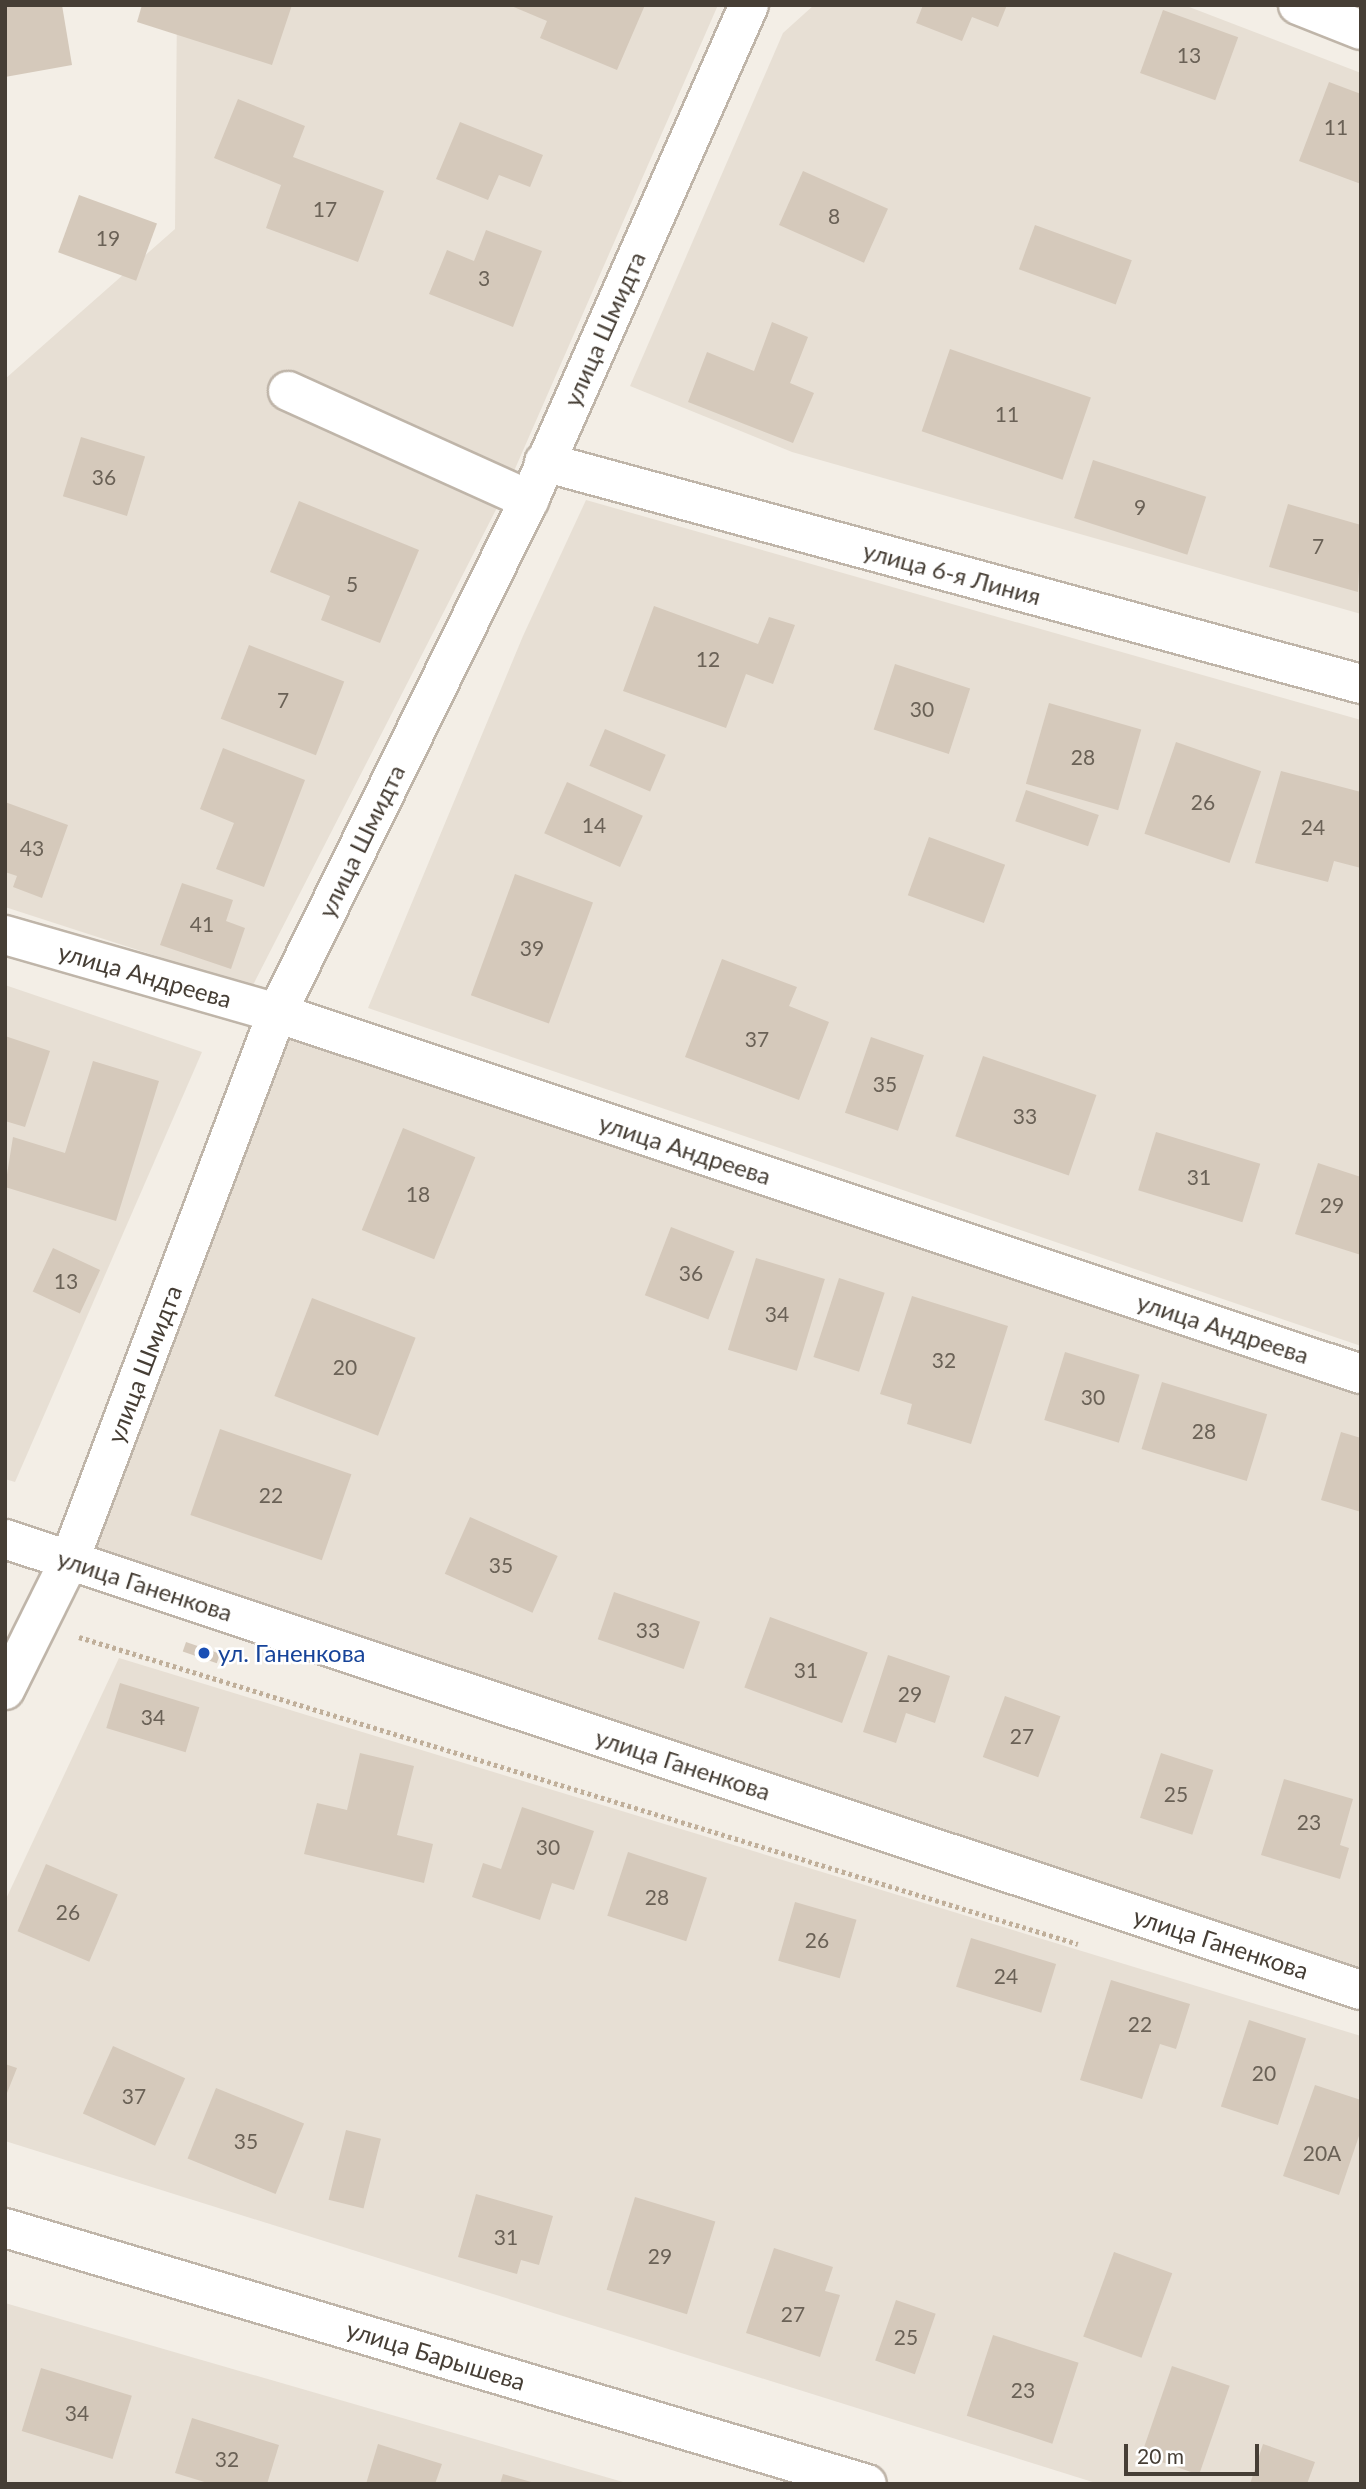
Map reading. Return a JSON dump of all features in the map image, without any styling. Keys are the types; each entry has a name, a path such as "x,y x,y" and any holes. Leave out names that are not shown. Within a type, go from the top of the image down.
{"street":[{"name":"улица Шмидта","path":"5,1690 70,1559 277,1013 528,500 749,5"},
{"path":"1298,5 1361,30"},
{"path":"288,391 528,500"},
{"name":"улица 6-я Линия","path":"544,462 1361,684"},
{"name":"улица Андреева","path":"5,934 277,1013 1361,1374"},
{"name":"улица Ганенкова","path":"5,1539 1361,1990"},
{"name":"улица Барышева","path":"5,2228 867,2484"}],"path":[{"path":"38,1624 1084,1946"}],"shaded area":[{"path":"177,5 718,5 504,494 252,987 5,907 5,379 175,229"},
{"path":"814,5 1184,5 1361,73 1361,614 792,452 630,386 783,33"},
{"path":"586,500 1361,720 1361,1346 368,1008 523,636"},
{"path":"5,985 202,1052 15,1482 5,1479"},
{"path":"285,1032 1361,1381 1361,1982 84,1548"},
{"path":"119,1658 1361,2036 1361,2484 1099,2484 5,2141 5,1901"},
{"path":"5,2303 630,2484 5,2484"}],"building":[{"path":"5,5 62,5 72,65 5,77"},
{"path":"142,5 292,5 272,65 137,22"},
{"path":"509,5 645,5 617,70 540,38 547,21"},
{"path":"923,5 1007,5 998,27 972,17 962,41 916,23"},
{"path":"1163,10 1238,37 1215,100 1140,73"},
{"path":"1329,82 1361,94 1361,184 1299,161"},
{"path":"238,99 305,126 293,157 384,191 358,262 266,228 281,185 214,158"},
{"path":"460,122 543,155 530,187 499,175 488,200 436,179"},
{"path":"803,171 888,209 864,263 779,225"},
{"path":"79,195 157,223 136,281 58,252"},
{"path":"1035,225 1132,260 1116,304 1019,269"},
{"path":"486,230 542,251 513,327 429,294 447,250 474,261"},
{"path":"772,322 808,337 790,383 814,393 793,443 688,402 707,352 754,371"},
{"path":"950,349 1091,398 1063,480 922,431"},
{"path":"81,437 145,457 127,516 63,496"},
{"path":"1093,460 1206,497 1187,555 1074,518"},
{"path":"299,501 419,550 380,643 321,620 330,596 270,572"},
{"path":"1288,504 1361,525 1358,592 1269,567"},
{"path":"654,606 758,644 769,617 795,625 773,684 746,674 726,728 623,691"},
{"path":"249,645 344,682 316,755 221,719"},
{"path":"895,664 970,688 949,754 874,730"},
{"path":"1049,703 1141,729 1118,810 1026,784"},
{"path":"605,729 666,755 650,792 589,766"},
{"path":"1176,742 1261,771 1230,863 1144,834"},
{"path":"223,748 305,780 264,887 216,869 234,823 200,809"},
{"path":"1281,771 1361,792 1361,868 1334,861 1328,882 1255,863"},
{"path":"567,782 643,816 620,867 544,833"},
{"path":"1026,790 1099,815 1088,846 1015,821"},
{"path":"5,802 68,825 42,898 13,887 17,876 5,872"},
{"path":"929,837 1005,865 984,923 908,895"},
{"path":"515,874 593,902 549,1024 471,995"},
{"path":"182,883 233,900 226,921 245,928 231,969 160,945"},
{"path":"722,959 797,987 789,1006 829,1022 799,1100 685,1057"},
{"path":"5,1036 50,1051 25,1127 5,1121"},
{"path":"871,1037 924,1055 898,1131 845,1113"},
{"path":"983,1056 1096,1095 1069,1175 955,1136"},
{"path":"93,1061 159,1081 116,1221 5,1187 13,1137 65,1153"},
{"path":"403,1128 475,1157 434,1259 362,1230"},
{"path":"1156,1132 1260,1164 1242,1222 1138,1190"},
{"path":"1318,1163 1361,1177 1361,1255 1295,1234"},
{"path":"671,1227 734,1251 708,1320 645,1295"},
{"path":"53,1248 100,1270 80,1313 33,1292"},
{"path":"756,1258 825,1279 797,1371 728,1350"},
{"path":"839,1278 885,1293 859,1372 813,1357"},
{"path":"912,1296 1008,1326 971,1444 907,1424 912,1404 880,1394"},
{"path":"312,1298 416,1338 378,1436 274,1396"},
{"path":"1065,1352 1140,1375 1119,1443 1044,1420"},
{"path":"1162,1382 1267,1414 1247,1481 1142,1449"},
{"path":"220,1429 351,1474 322,1560 190,1515"},
{"path":"1341,1432 1361,1438 1361,1512 1321,1500"},
{"path":"470,1517 558,1556 532,1613 445,1574"},
{"path":"614,1592 700,1622 684,1669 598,1639"},
{"path":"770,1617 868,1653 842,1723 744,1687"},
{"path":"186,1642 220,1654 217,1663 183,1651"},
{"path":"888,1655 950,1676 935,1723 906,1713 896,1743 863,1732"},
{"path":"120,1683 199,1707 186,1752 106,1728"},
{"path":"1005,1696 1060,1716 1038,1777 983,1757"},
{"path":"360,1753 414,1766 397,1835 433,1844 424,1883 304,1854 317,1803 347,1810"},
{"path":"1161,1753 1213,1770 1192,1835 1140,1818"},
{"path":"1284,1779 1353,1799 1340,1845 1349,1848 1340,1879 1261,1855"},
{"path":"522,1807 594,1831 574,1890 552,1883 540,1920 472,1897 483,1863 501,1869"},
{"path":"628,1852 707,1878 686,1941 607,1916"},
{"path":"46,1864 118,1894 89,1962 17,1931"},
{"path":"795,1902 857,1920 840,1978 778,1961"},
{"path":"971,1938 1056,1964 1041,2013 956,1987"},
{"path":"1111,1980 1190,2004 1176,2049 1160,2044 1142,2099 1080,2080"},
{"path":"1249,2020 1306,2039 1278,2125 1221,2107"},
{"path":"113,2046 185,2078 155,2146 83,2114"},
{"path":"5,2064 17,2068 5,2098"},
{"path":"1315,2085 1361,2100 1361,2130 1339,2195 1283,2176"},
{"path":"216,2088 304,2124 276,2194 188,2158"},
{"path":"346,2130 381,2139 364,2209 329,2200"},
{"path":"476,2194 553,2216 539,2265 521,2260 517,2274 458,2257"},
{"path":"635,2197 715,2222 687,2314 607,2290"},
{"path":"774,2248 833,2267 825,2291 840,2295 820,2357 746,2333"},
{"path":"1114,2252 1172,2273 1141,2358 1083,2337"},
{"path":"896,2300 936,2314 915,2374 875,2361"},
{"path":"993,2335 1079,2363 1052,2444 967,2416"},
{"path":"1172,2366 1230,2386 1199,2475 1141,2455"},
{"path":"41,2368 132,2396 113,2459 22,2431"},
{"path":"192,2418 279,2445 267,2484 211,2484 175,2473"},
{"path":"378,2444 442,2464 435,2484 366,2484"},
{"path":"1263,2444 1315,2462 1307,2484 1250,2484"},
{"path":"503,2474 535,2483 535,2484 500,2484"}],"place":[{"name":"ул. Ганенкова","path":"204,1653"}]}
